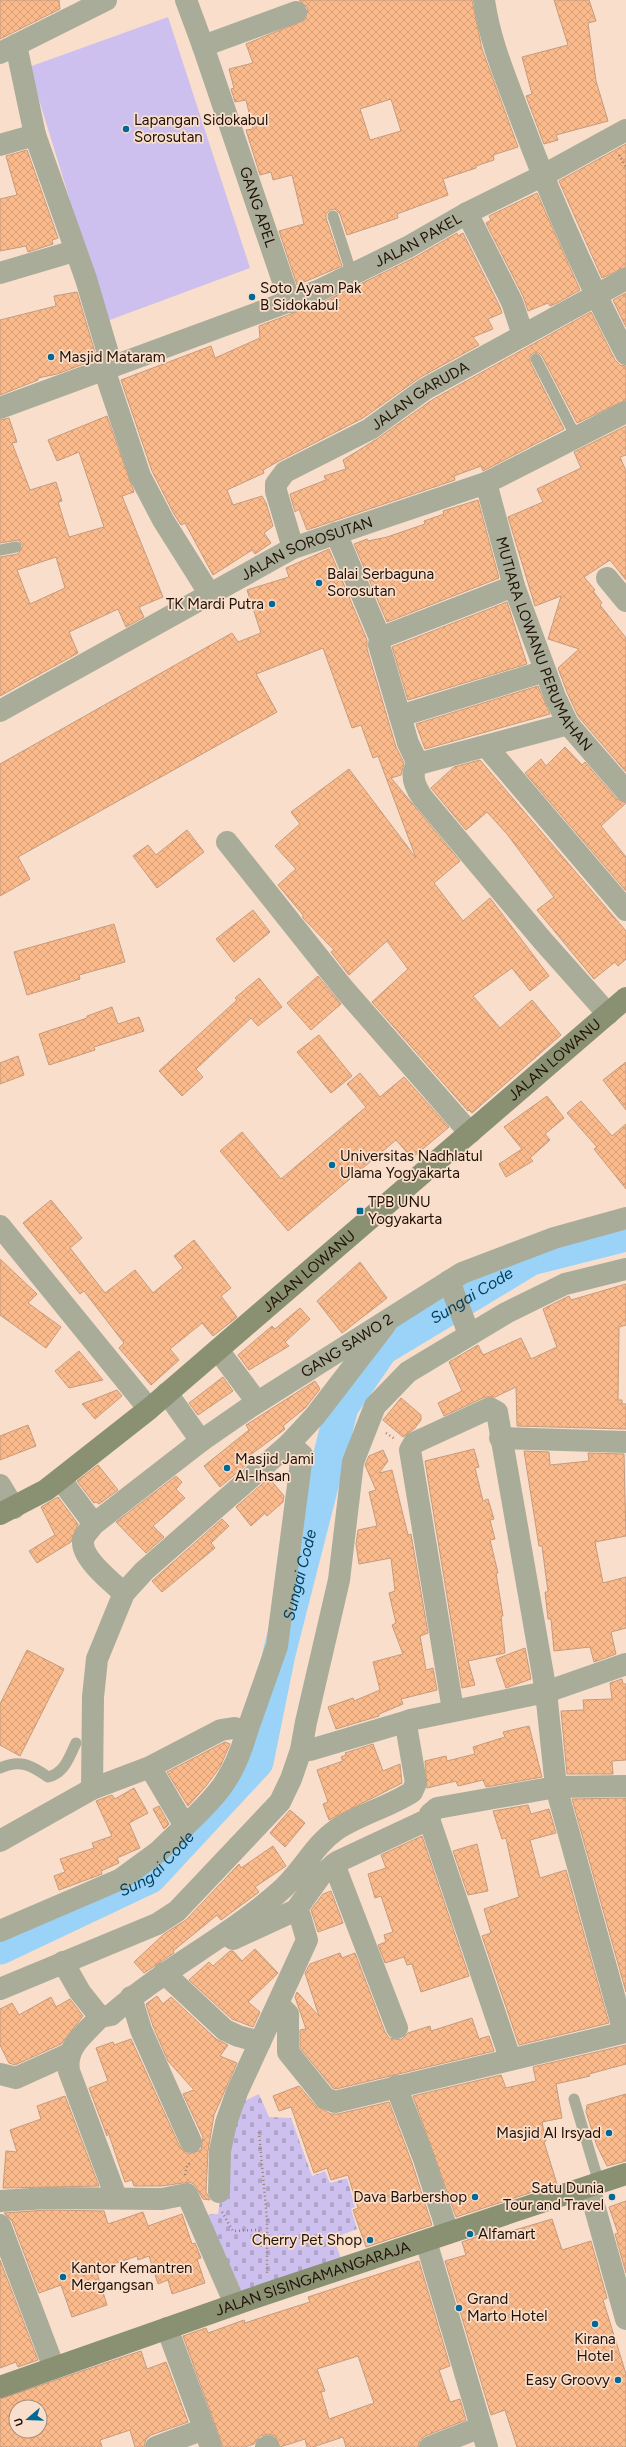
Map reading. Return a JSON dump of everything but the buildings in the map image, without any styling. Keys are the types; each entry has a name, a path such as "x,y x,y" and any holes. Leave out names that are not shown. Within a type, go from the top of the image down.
{"main road":[{"name":"JALAN LOWANU","path":"7,1511 61,1480 149,1409 626,998"},
{"name":"JALAN SISINGAMANGARAJA","path":"0,2386 264,2294 626,2174"}],"street":[{"name":"GANG APEL","path":"186,0 290,302"},
{"path":"484,0 490,37 542,176 595,294 626,354"},
{"path":"96,2 8,49 35,135 86,279 108,368 140,476 163,520 209,593"},
{"path":"203,46 296,12"},
{"name":"JALAN PAKEL","path":"0,408 290,302 352,275 467,213 542,176 626,130"},
{"path":"0,145 35,135"},
{"path":"467,213 512,302 524,335"},
{"path":"0,273 64,254"},
{"name":"JALAN GARUDA","path":"293,548 276,491 276,484 285,472 370,429 425,389 595,294 626,279"},
{"name":"JALAN SOROSUTAN","path":"0,710 209,593 293,548 486,483 626,412"},
{"name":"MUTIARA LOWANU PERUMAHAN","path":"486,483 514,586 545,671 568,724 626,791"},
{"path":"336,534 380,638 379,645 400,716 413,757 418,764"},
{"path":"606,578 626,601"},
{"path":"380,638 514,586"},
{"path":"400,716 545,671"},
{"path":"418,764 568,724"},
{"path":"486,746 626,910"},
{"path":"418,764 414,775 415,782 422,797 542,941 608,1014"},
{"path":"227,842 344,989 470,1133"},
{"name":"GANG SAWO 2","path":"124,1593 103,1576 85,1550 82,1543 84,1538 94,1524 201,1441 257,1402 391,1317 451,1287 462,1273 554,1238 626,1218"},
{"path":"0,1226 149,1409"},
{"path":"0,1989 157,1924 177,1911 280,1802 301,1750 306,1722 339,1580 353,1462 375,1406 408,1372 467,1329 566,1284 626,1269"},
{"path":"451,1287 467,1329"},
{"path":"92,1789 93,1697 97,1659 124,1593 144,1571 288,1444 315,1416 357,1364 391,1317"},
{"path":"218,1350 257,1402"},
{"path":"167,1393 201,1441"},
{"path":"279,2005 288,2014 288,2052 329,2101 335,2102 510,2058 625,2032 556,1787 546,1692 496,1412 494,1409 487,1409 414,1443 410,1450 453,1710"},
{"path":"500,1438 626,1442"},
{"path":"0,1931 121,1879 158,1852 208,1805 226,1783 238,1762 247,1731 277,1646 286,1587 302,1455 288,1444"},
{"path":"61,1480 94,1524"},
{"path":"0,1485 7,1511"},
{"path":"310,1750 408,1721 453,1710 546,1692 626,1664"},
{"path":"0,2074 16,2078 69,2054 100,2017 111,2015 131,1997 164,1973 212,1942 281,1891 324,1840 335,1830 412,1792 416,1783 406,1725 408,1721"},
{"path":"0,1841 92,1789 150,1767 221,1730 234,1728 247,1731"},
{"path":"150,1767 185,1826"},
{"path":"510,2058 429,1819 430,1814 437,1808 556,1787 626,1786"},
{"path":"212,1942 233,1940 296,1910 321,1876 334,1864 356,1852 429,1819"},
{"path":"334,1864 397,2028"},
{"path":"220,2201 220,2151 226,2123 260,2042 279,2005 308,1940 300,1916 296,1910"},
{"path":"63,1962 80,1992 100,2017"},
{"path":"164,1973 225,2030 238,2036 260,2042"},
{"path":"131,1997 141,2030 191,2142"},
{"path":"69,2054 69,2071 116,2197"},
{"path":"396,2086 424,2159 448,2233"},
{"path":"594,2185 626,2320"},
{"path":"0,2201 116,2197 162,2198 187,2194 235,2304"},
{"path":"0,2225 5,2253 54,2368"},
{"path":"426,2241 484,2437 430,2447"},
{"path":"156,2447 208,2438 167,2328"}],"lane":[{"path":"333,216 352,275"},
{"path":"536,359 576,437"},
{"path":"0,550 16,547"},
{"path":"0,1768 18,1762 32,1765 48,1776 54,1775 61,1772 76,1743"},
{"path":"574,2099 594,2185"}],"path":[{"path":"369,1421 410,1450"},
{"path":"259,2132 267,2236 267,2288 264,2294"},
{"path":"187,2194 185,2175 187,2166 193,2159 191,2142"},
{"path":"220,2201 233,2231 257,2230 267,2236"}],"green space":[{"name":"Lapangan Sidokabul Sorosutan","path":"168,17 250,268 107,321 29,67"},
{"path":"259,2094 269,2117 291,2118 312,2176 325,2171 330,2183 347,2178 355,2207 351,2209 357,2229 334,2238 343,2265 237,2298 200,2215 218,2214 227,2152 240,2103"}],"waterway":[{"name":"Sungai Code","path":"0,1948 150,1877 257,1762 279,1654 342,1407 382,1349 531,1259 626,1235"}],"place":[{"name":"Lapangan Sidokabul Sorosutan","path":"126,129"},
{"name":"Soto Ayam Pak B Sidokabul","path":"252,297"},
{"name":"Masjid Mataram","path":"51,357"},
{"name":"Balai Serbaguna Sorosutan","path":"319,583"},
{"name":"TK Mardi Putra","path":"272,604"},
{"name":"Universitas Nadhlatul Ulama Yogyakarta","path":"332,1165"},
{"name":"TPB UNU Yogyakarta","path":"360,1211"},
{"name":"Masjid Jami Al-Ihsan","path":"227,1468"},
{"name":"Masjid Al Irsyad","path":"609,2133"},
{"name":"Dava Barbershop","path":"475,2197"},
{"name":"Satu Dunia Tour and Travel","path":"612,2197"},
{"name":"Alfamart","path":"470,2234"},
{"name":"Cherry Pet Shop","path":"370,2240"},
{"name":"Kantor Kemantren Mergangsan","path":"63,2277"},
{"name":"Grand Marto Hotel","path":"459,2308"},
{"name":"Kirana Hotel","path":"595,2324"},
{"name":"Easy Groovy","path":"618,2380"}]}
